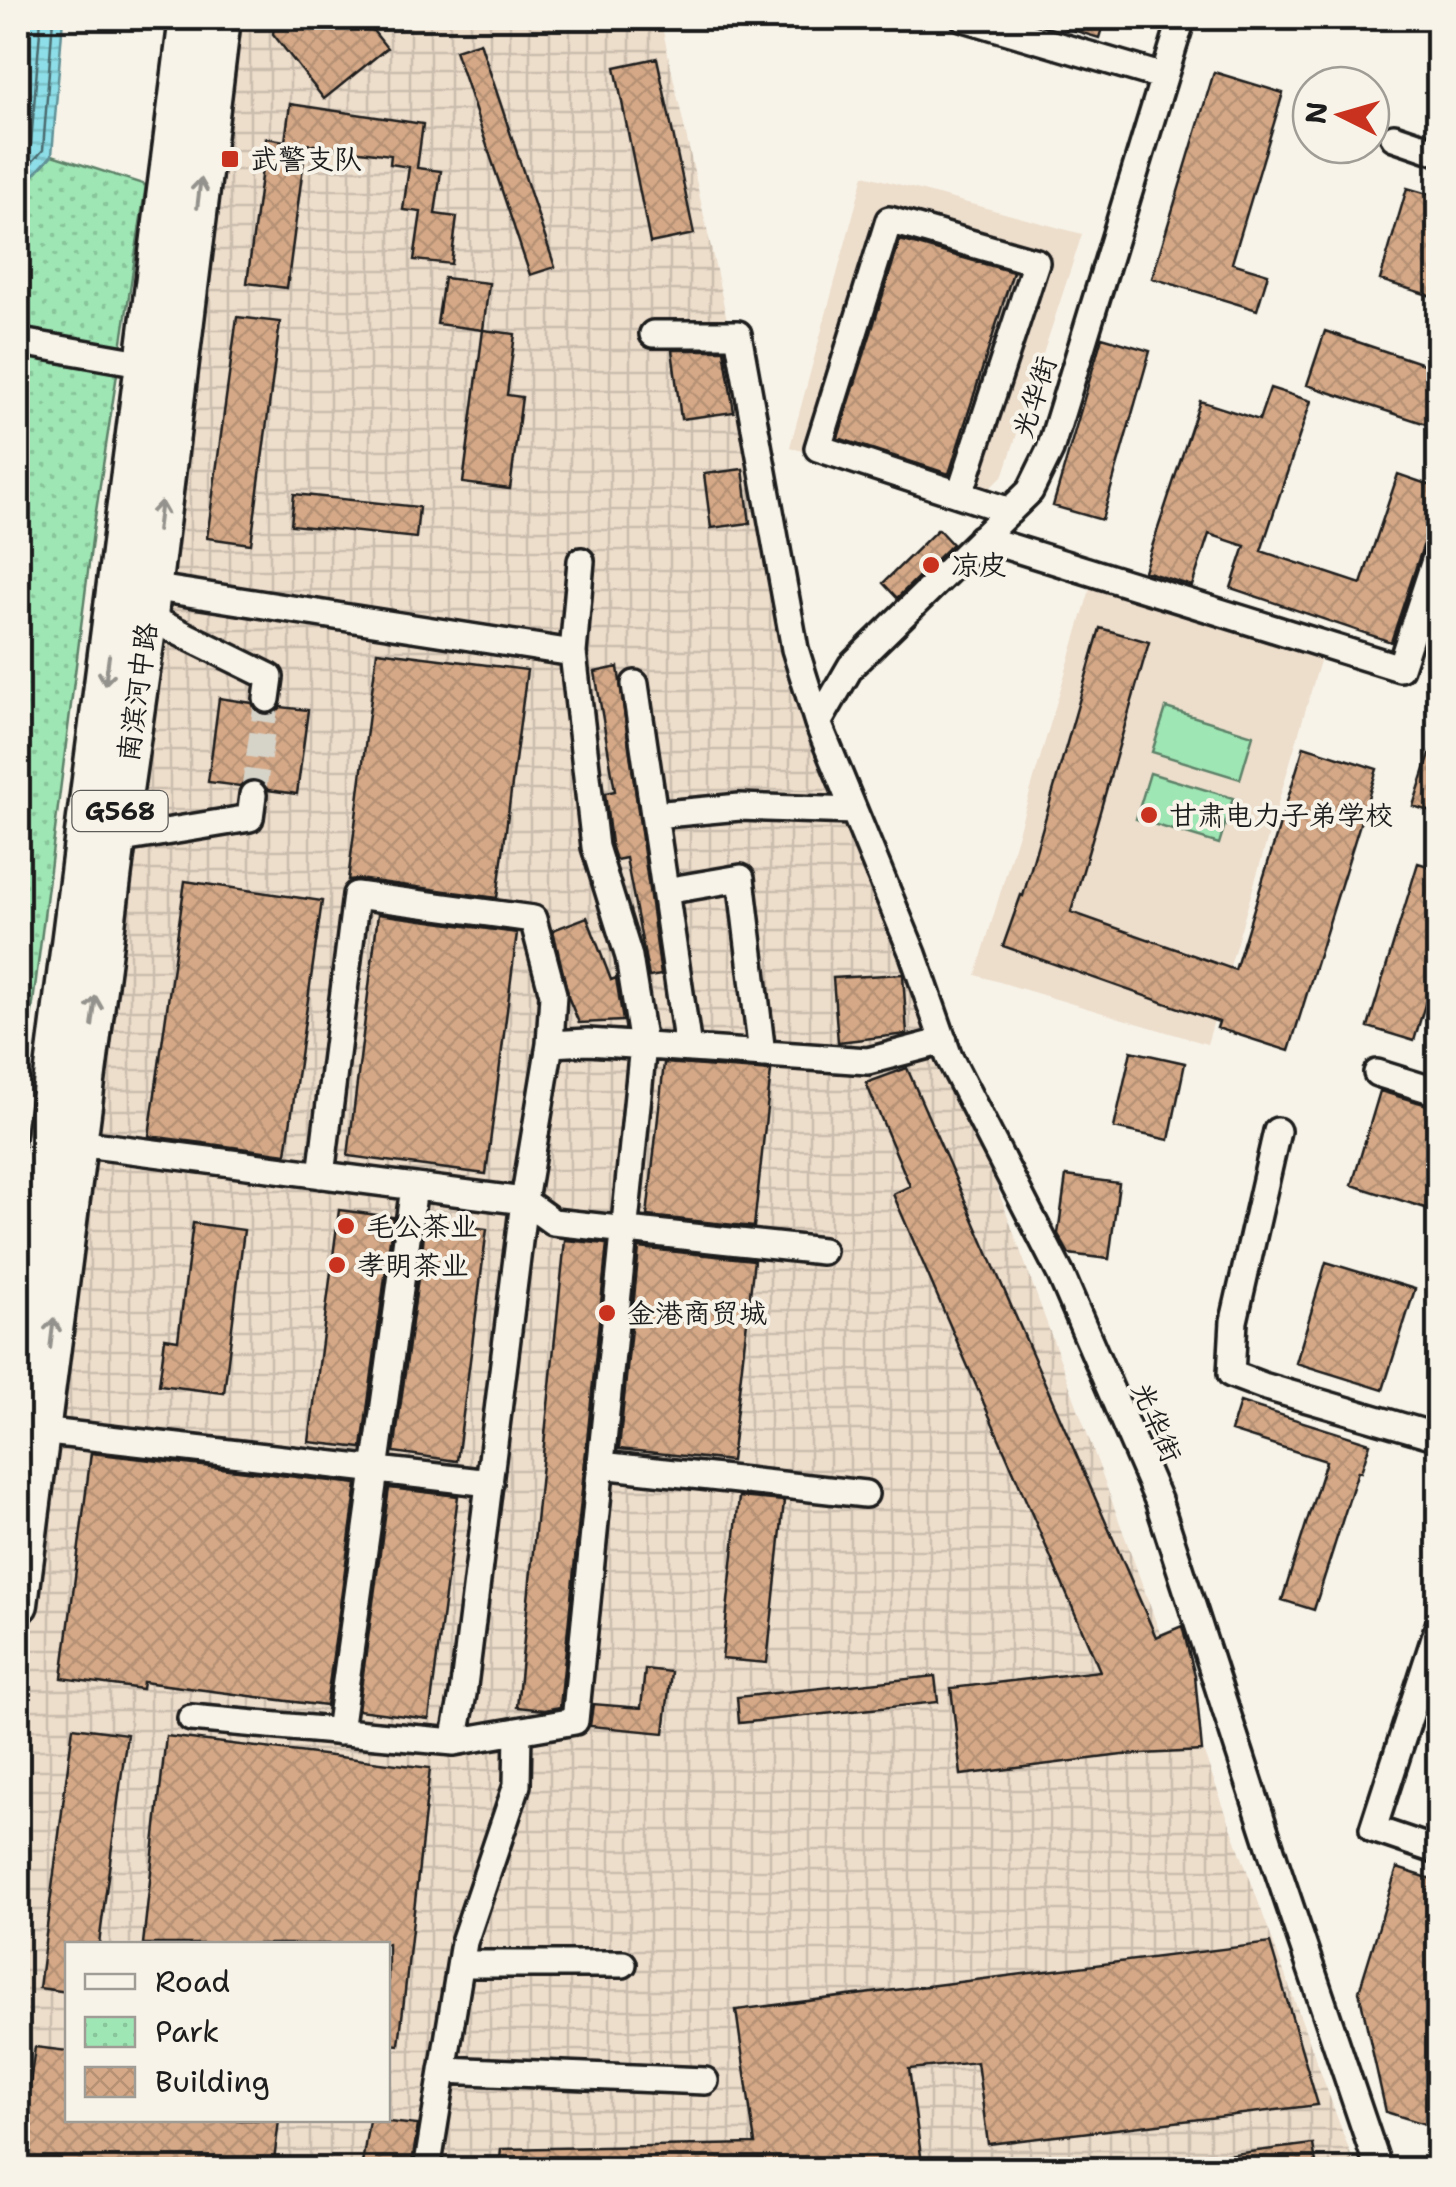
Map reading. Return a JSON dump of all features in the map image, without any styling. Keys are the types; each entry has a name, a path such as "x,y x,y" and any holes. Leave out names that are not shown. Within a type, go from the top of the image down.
{"highway":[{"name":"南滨河中路","path":"18,1604 116,840 138,602 146,364 190,18"},
{"name":"南滨河中路","path":"18,1360 138,602 220,18"}],"street":[{"path":"969,18 1164,76"},
{"name":"光华街","path":"818,723 850,666 1030,491 1050,450 1182,18"},
{"path":"1394,137 1438,152"},
{"path":"960,494 1036,262 889,220 818,448 1010,511"},
{"name":"光华街","path":"653,334 738,334 796,649 818,723 913,954 944,1041 1061,1275 1158,1500 1378,2170"},
{"path":"21,342 146,364"},
{"path":"981,538 1400,668 1438,551"},
{"path":"191,1718 454,1742 575,1721 643,1046 628,957 595,847 572,654 580,562"},
{"path":"138,602 572,654"},
{"path":"138,602 270,678 267,699"},
{"path":"635,684 688,1048"},
{"path":"116,840 250,818 253,795"},
{"path":"654,815 740,806 854,811"},
{"path":"665,891 741,878 762,1054"},
{"path":"322,1175 356,895 533,918 553,994 550,1044 524,1202 454,1742"},
{"path":"550,1044 588,1042 868,1061 944,1041"},
{"path":"1376,1073 1438,1092"},
{"path":"1277,1132 1234,1321 1231,1374 1438,1437"},
{"path":"77,1143 524,1202 553,1222 822,1250"},
{"path":"340,1732 414,1187"},
{"path":"40,1431 490,1483"},
{"path":"601,1465 865,1494"},
{"path":"1438,1628 1372,1828 1438,1851"},
{"path":"427,2170 464,1942 518,1784 518,1732"},
{"path":"461,1964 623,1964"},
{"path":"444,2070 705,2081"}],"shaded area":[{"path":"181,18 660,18 800,648 1356,2169 18,2170 18,1613"},
{"path":"864,175 1082,234 1004,474 973,505 790,447"},
{"name":"甘肃电力子弟学校","path":"1091,586 1322,654 1207,1044 976,975"}],"green space":[{"path":"52,155 146,185 94,524 18,1121 18,192"},
{"path":"1166,708 1253,735 1240,779 1152,752"},
{"path":"1150,773 1233,798 1219,844 1136,819"}],"water":[{"path":"18,18 63,18 52,155 18,192"}],"building":[{"path":"275,18 363,18 387,48 324,99 273,34"},
{"path":"1047,18 1105,18 1099,38 1046,22"},
{"path":"480,42 555,267 530,275 455,50"},
{"path":"657,58 694,234 650,243 615,67"},
{"path":"1214,72 1283,93 1232,263 1268,274 1257,310 1152,278"},
{"path":"290,104 423,124 417,168 441,171 435,214 457,217 451,264 414,260 421,212 403,210 409,167 390,164 391,155 306,144 287,288 247,283 266,138 285,141"},
{"path":"1407,188 1438,197 1438,298 1380,280"},
{"path":"900,240 1013,272 949,474 838,438"},
{"path":"444,278 489,283 483,330 437,324"},
{"path":"237,317 280,322 251,544 207,538"},
{"path":"483,330 515,334 507,395 522,397 510,489 463,483"},
{"path":"1325,331 1438,369 1438,428 1307,385"},
{"path":"1102,337 1150,351 1102,520 1053,506"},
{"path":"672,350 724,350 734,412 681,419"},
{"path":"1270,388 1311,401 1261,551 1361,584 1398,474 1438,488 1438,535 1428,538 1423,546 1391,642 1231,588 1245,546 1209,534 1192,586 1144,571 1200,401 1259,420"},
{"path":"743,469 750,523 711,528 704,474"},
{"path":"294,494 419,507 416,538 291,525"},
{"path":"938,529 952,544 897,598 883,583"},
{"path":"1100,628 1149,642 1071,912 1235,970 1304,746 1377,769 1289,1051 1217,1028 1219,1022 1003,946 1023,896"},
{"path":"377,651 527,670 497,898 348,880"},
{"path":"618,667 661,975 649,977 626,858 616,860 611,844 605,793 615,791 595,672"},
{"path":"219,698 252,703 264,715 274,714 281,707 308,710 297,794 268,790 256,779 246,780 240,786 208,782"},
{"path":"1435,738 1438,739 1438,814 1413,806"},
{"path":"1418,863 1438,869 1438,961 1414,1041 1368,1027"},
{"path":"185,881 322,901 286,1154 149,1136"},
{"path":"378,914 517,933 486,1174 348,1156"},
{"path":"587,917 611,980 616,978 623,1021 579,1023 569,999 553,930"},
{"path":"903,974 907,1034 838,1042 833,978"},
{"path":"1131,1051 1185,1063 1169,1140 1114,1128"},
{"path":"664,1063 771,1071 754,1227 647,1216"},
{"path":"907,1068 1156,1637 1182,1626 1195,1676 1202,1751 1122,1755 961,1775 951,1688 1100,1671 893,1194 910,1186 866,1083"},
{"path":"1380,1091 1438,1108 1438,1212 1352,1185"},
{"path":"1066,1176 1119,1183 1109,1259 1069,1254 1058,1234"},
{"path":"339,1210 393,1217 362,1448 309,1442"},
{"path":"426,1221 487,1229 457,1461 394,1452"},
{"path":"193,1223 244,1230 224,1393 159,1385 165,1338 178,1340"},
{"path":"565,1240 607,1244 560,1707 544,1710 517,1707"},
{"path":"639,1248 754,1260 731,1461 619,1449"},
{"path":"1326,1262 1415,1289 1383,1390 1296,1363"},
{"path":"1240,1402 1370,1443 1314,1610 1282,1600 1326,1461 1231,1431"},
{"path":"91,1453 357,1484 326,1706 143,1682 142,1689 62,1678"},
{"path":"389,1488 458,1496 429,1719 358,1710"},
{"path":"739,1497 784,1501 767,1663 722,1659"},
{"path":"645,1669 671,1672 664,1733 590,1726 593,1704 641,1708"},
{"path":"935,1676 938,1702 739,1723 737,1697"},
{"path":"73,1727 127,1734 99,1942 65,1942 65,1992 39,1988"},
{"path":"166,1736 430,1768 399,2045 390,2044 390,1942 143,1942"},
{"path":"1397,1868 1438,1881 1438,2090 1428,2125 1386,2112 1359,1991"},
{"path":"1270,1943 1318,2105 988,2144 977,2062 909,2069 923,2170 499,2170 501,2149 755,2144 736,2010"},
{"path":"35,2047 65,2051 65,2122 279,2122 273,2170 18,2170"},
{"path":"369,2122 418,2125 411,2170 361,2170"},
{"path":"1313,2144 1317,2170 1202,2170 1201,2158"}],"tunnel":[{"path":"253,795 267,699"}],"place":[{"name":"武警支队","path":"230,159"},
{"name":"凉皮","path":"931,565"},
{"name":"甘肃电力子弟学校","path":"1149,815"},
{"name":"毛公茶业","path":"346,1226"},
{"name":"孝明茶业","path":"337,1265"},
{"name":"金港商贸城","path":"607,1313"}]}
